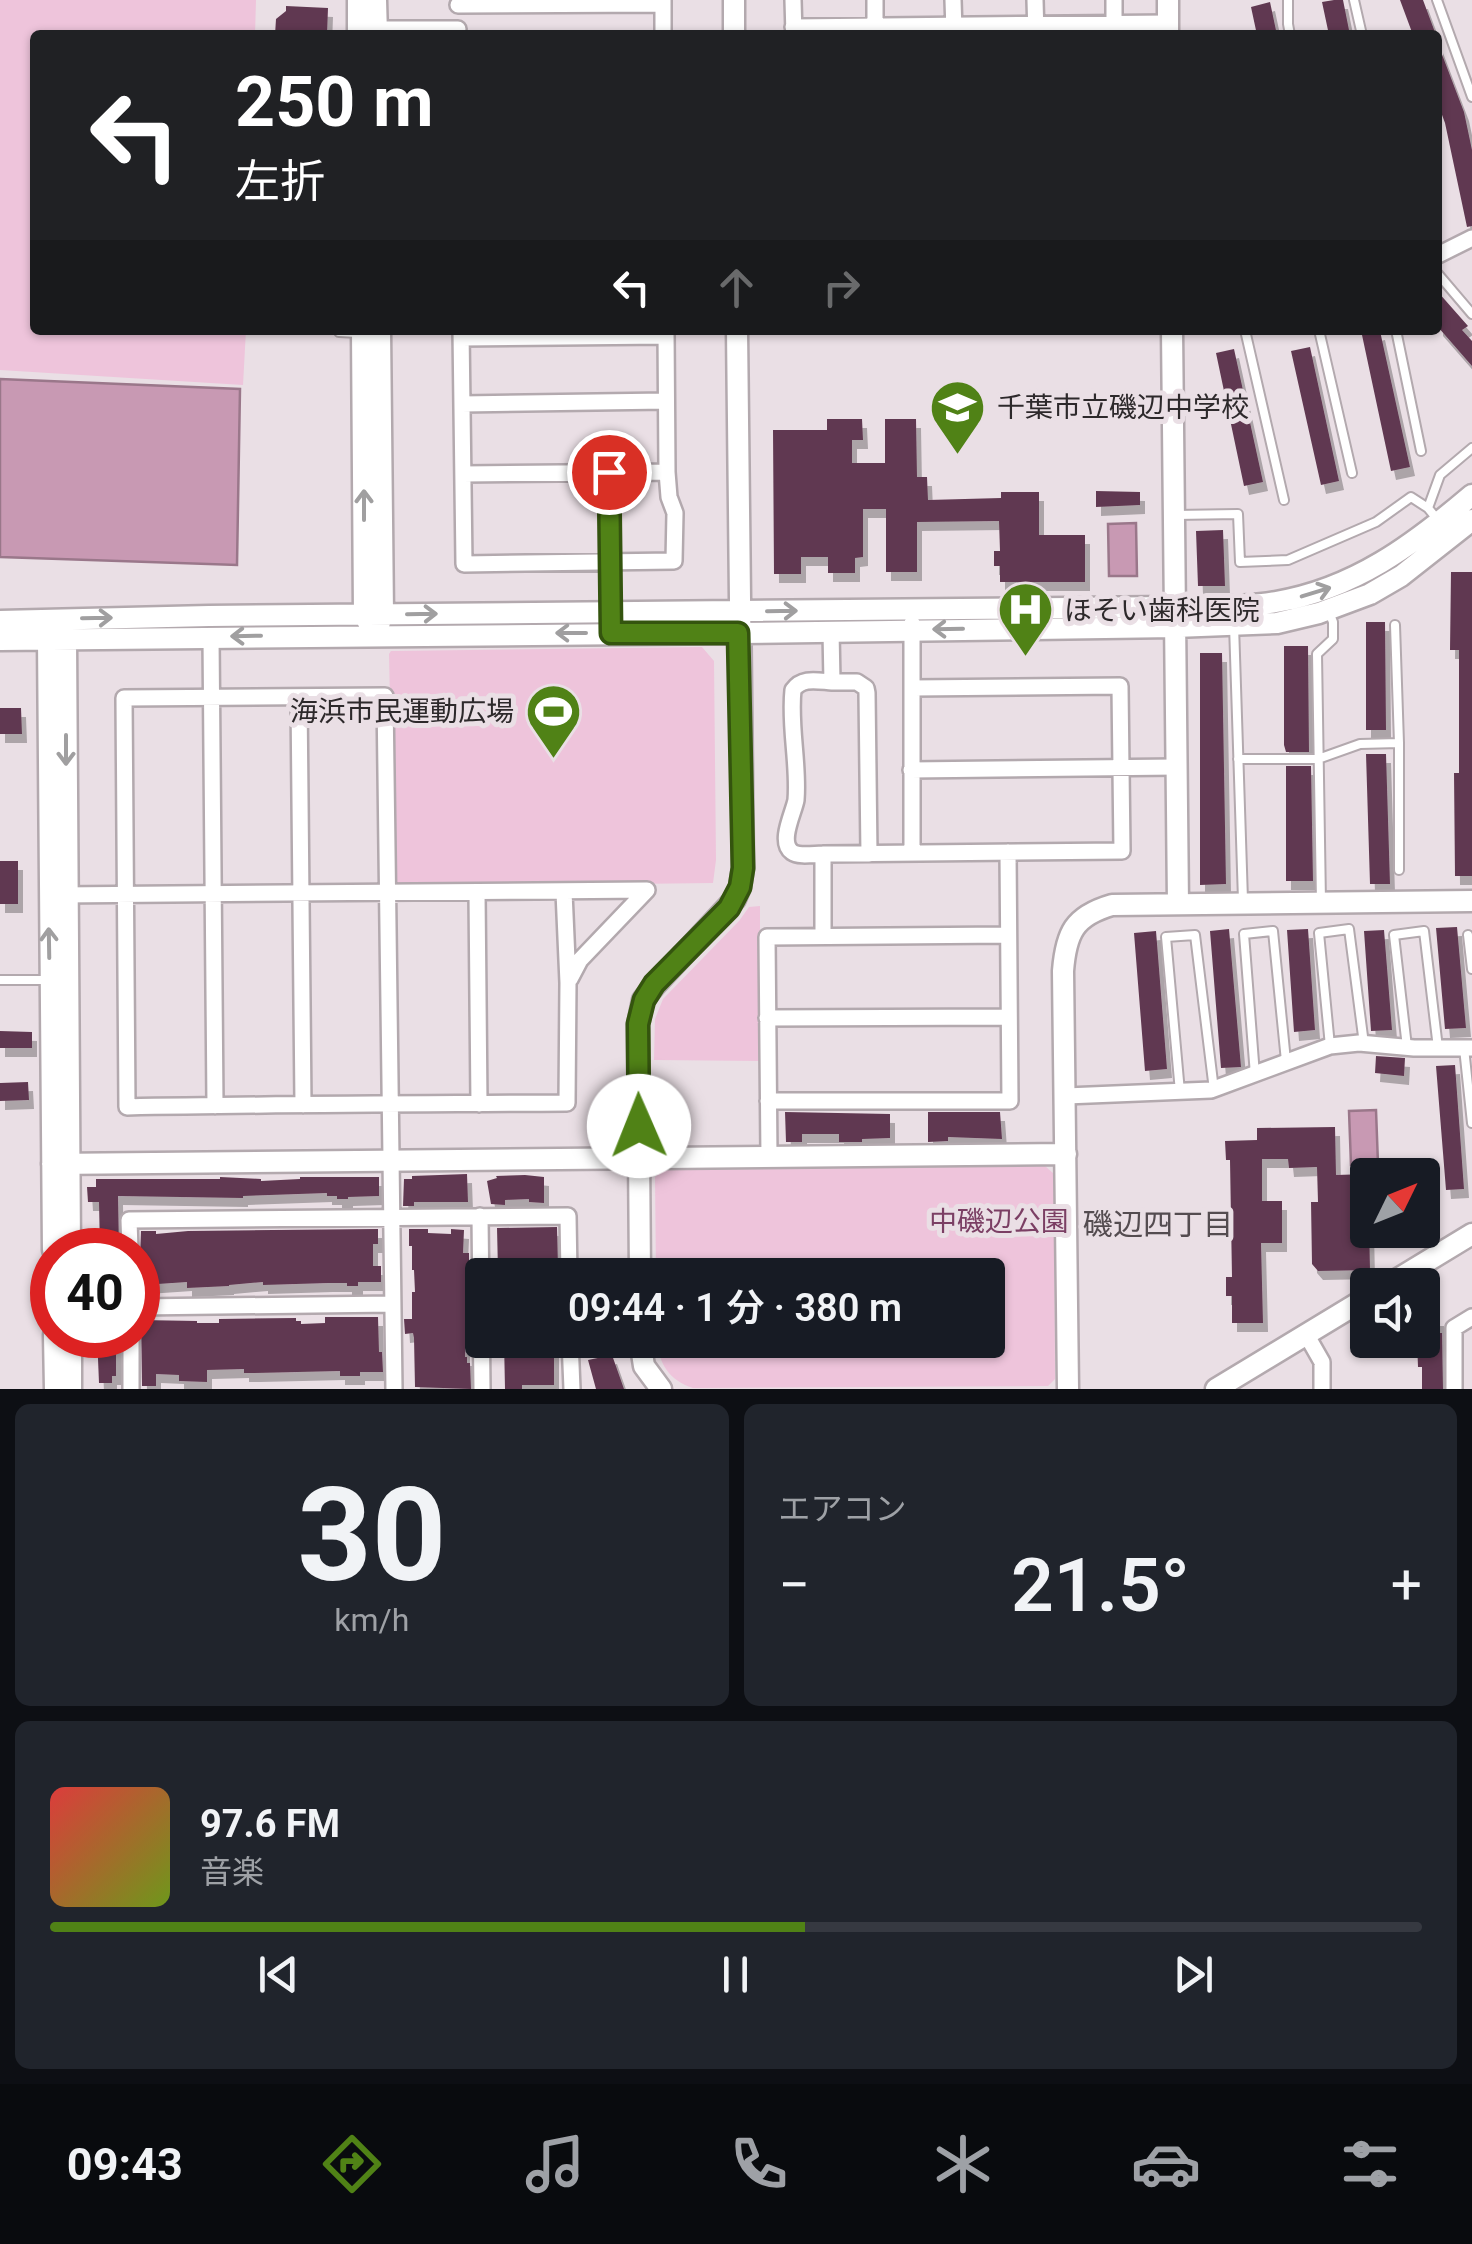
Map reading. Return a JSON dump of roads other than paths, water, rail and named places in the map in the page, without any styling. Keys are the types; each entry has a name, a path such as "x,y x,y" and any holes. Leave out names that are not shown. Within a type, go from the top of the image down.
{"street":[{"path":"358,0 367,30"},
{"path":"368,30 376,0"},
{"path":"734,0 734,30"},
{"path":"793,0 794,30"},
{"path":"875,0 875,30 1168,29 1168,0"},
{"path":"954,0 954,30"},
{"path":"1035,0 1036,30"},
{"path":"1114,0 1114,29"},
{"path":"458,30 458,3 663,2 663,30"},
{"path":"1442,253 1472,238"},
{"path":"368,335 374,635"},
{"path":"461,335 464,564 674,561 675,514 667,472 666,335"},
{"path":"640,1258 638,1024 644,1000 654,984 729,908 740,887 743,868 736,335"},
{"path":"1172,335 1178,904"},
{"path":"462,404 666,401"},
{"path":"609,472 611,622"},
{"path":"463,474 667,472"},
{"path":"0,640 56,632 373,615 611,622 1174,617 1274,603 1313,594 1358,576 1390,559 1434,515 1472,495"},
{"path":"1174,617 1234,625 1276,624 1328,610 1402,576 1469,528"},
{"path":"738,622 830,631 912,620"},
{"path":"912,620 912,853"},
{"path":"0,621 56,632 210,636 374,635 611,622"},
{"path":"830,631 832,682"},
{"path":"55,1228 61,1164 56,632"},
{"path":"210,636 215,1106"},
{"path":"870,854 866,688 856,682 798,683 792,697 796,802 788,825 791,852 870,854 1122,850 1120,686 912,688"},
{"path":"394,1389 392,1104 385,696 124,698 127,1108 392,1104 567,1104 564,892"},
{"path":"300,697 303,1106"},
{"path":"911,770 1177,767"},
{"path":"768,1101 1010,1100 1008,852"},
{"path":"822,854 823,936"},
{"path":"58,895 647,890 580,960 568,983"},
{"path":"476,893 480,1104"},
{"path":"58,895 50,980 68,1228"},
{"path":"1068,1389 1063,971 1065,946 1072,929 1083,917 1112,905 1472,900"},
{"path":"769,1156 767,937 1008,935"},
{"path":"767,1018 1009,1017"},
{"path":"1066,1096 1214,1090 1330,1046 1468,1048"},
{"path":"61,1164 1066,1154"},
{"path":"480,1216 481,1258"},
{"path":"129,1228 129,1220 568,1216 569,1258"},
{"path":"1416,1268 1472,1234"},
{"path":"160,1307 394,1304"},
{"path":"1225,1387 1350,1308"},
{"path":"1454,1389 1454,1328 1472,1317"},
{"path":"1306,1334 1322,1362 1322,1389"},
{"path":"54,1358 54,1389"},
{"path":"71,1358 71,1389"},
{"path":"131,1358 131,1389"},
{"path":"482,1358 482,1389"},
{"path":"571,1358 572,1389"},
{"path":"643,1358 661,1389"}],"lane":[{"path":"1288,0 1289,30"},
{"path":"1354,0 1361,30"},
{"path":"1437,0 1472,97"},
{"path":"1442,279 1472,314"},
{"path":"1245,335 1284,500"},
{"path":"1320,335 1352,473"},
{"path":"1397,335 1421,451"},
{"path":"1174,515 1238,514 1240,562 1288,560 1376,522 1411,498 1434,515 1440,475 1472,448"},
{"path":"1322,902 1317,654 1332,639 1328,610"},
{"path":"1234,625 1243,903"},
{"path":"1396,625 1399,870"},
{"path":"1238,758 1318,759 1360,744 1399,743"},
{"path":"1330,1046 1319,933 1348,930 1364,1044"},
{"path":"1255,1075 1244,934 1272,931 1286,1062"},
{"path":"1407,1048 1394,935 1424,931 1438,1048"},
{"path":"1180,1092 1166,937 1195,935 1214,1090"},
{"path":"1468,935 1472,968"},
{"path":"0,980 50,980"},
{"path":"1468,1048 1472,1124"}],"place":[{"name":"千葉市立磯辺中学校","path":"958,456"},
{"name":"ほそい歯科医院","path":"1025,659"},
{"name":"海浜市民運動広場","path":"553,760"}],"district":[{"name":"磯辺四丁目","path":"1158,1225"}],"park label":[{"name":"中磯辺公園","path":"999,1221"}]}
